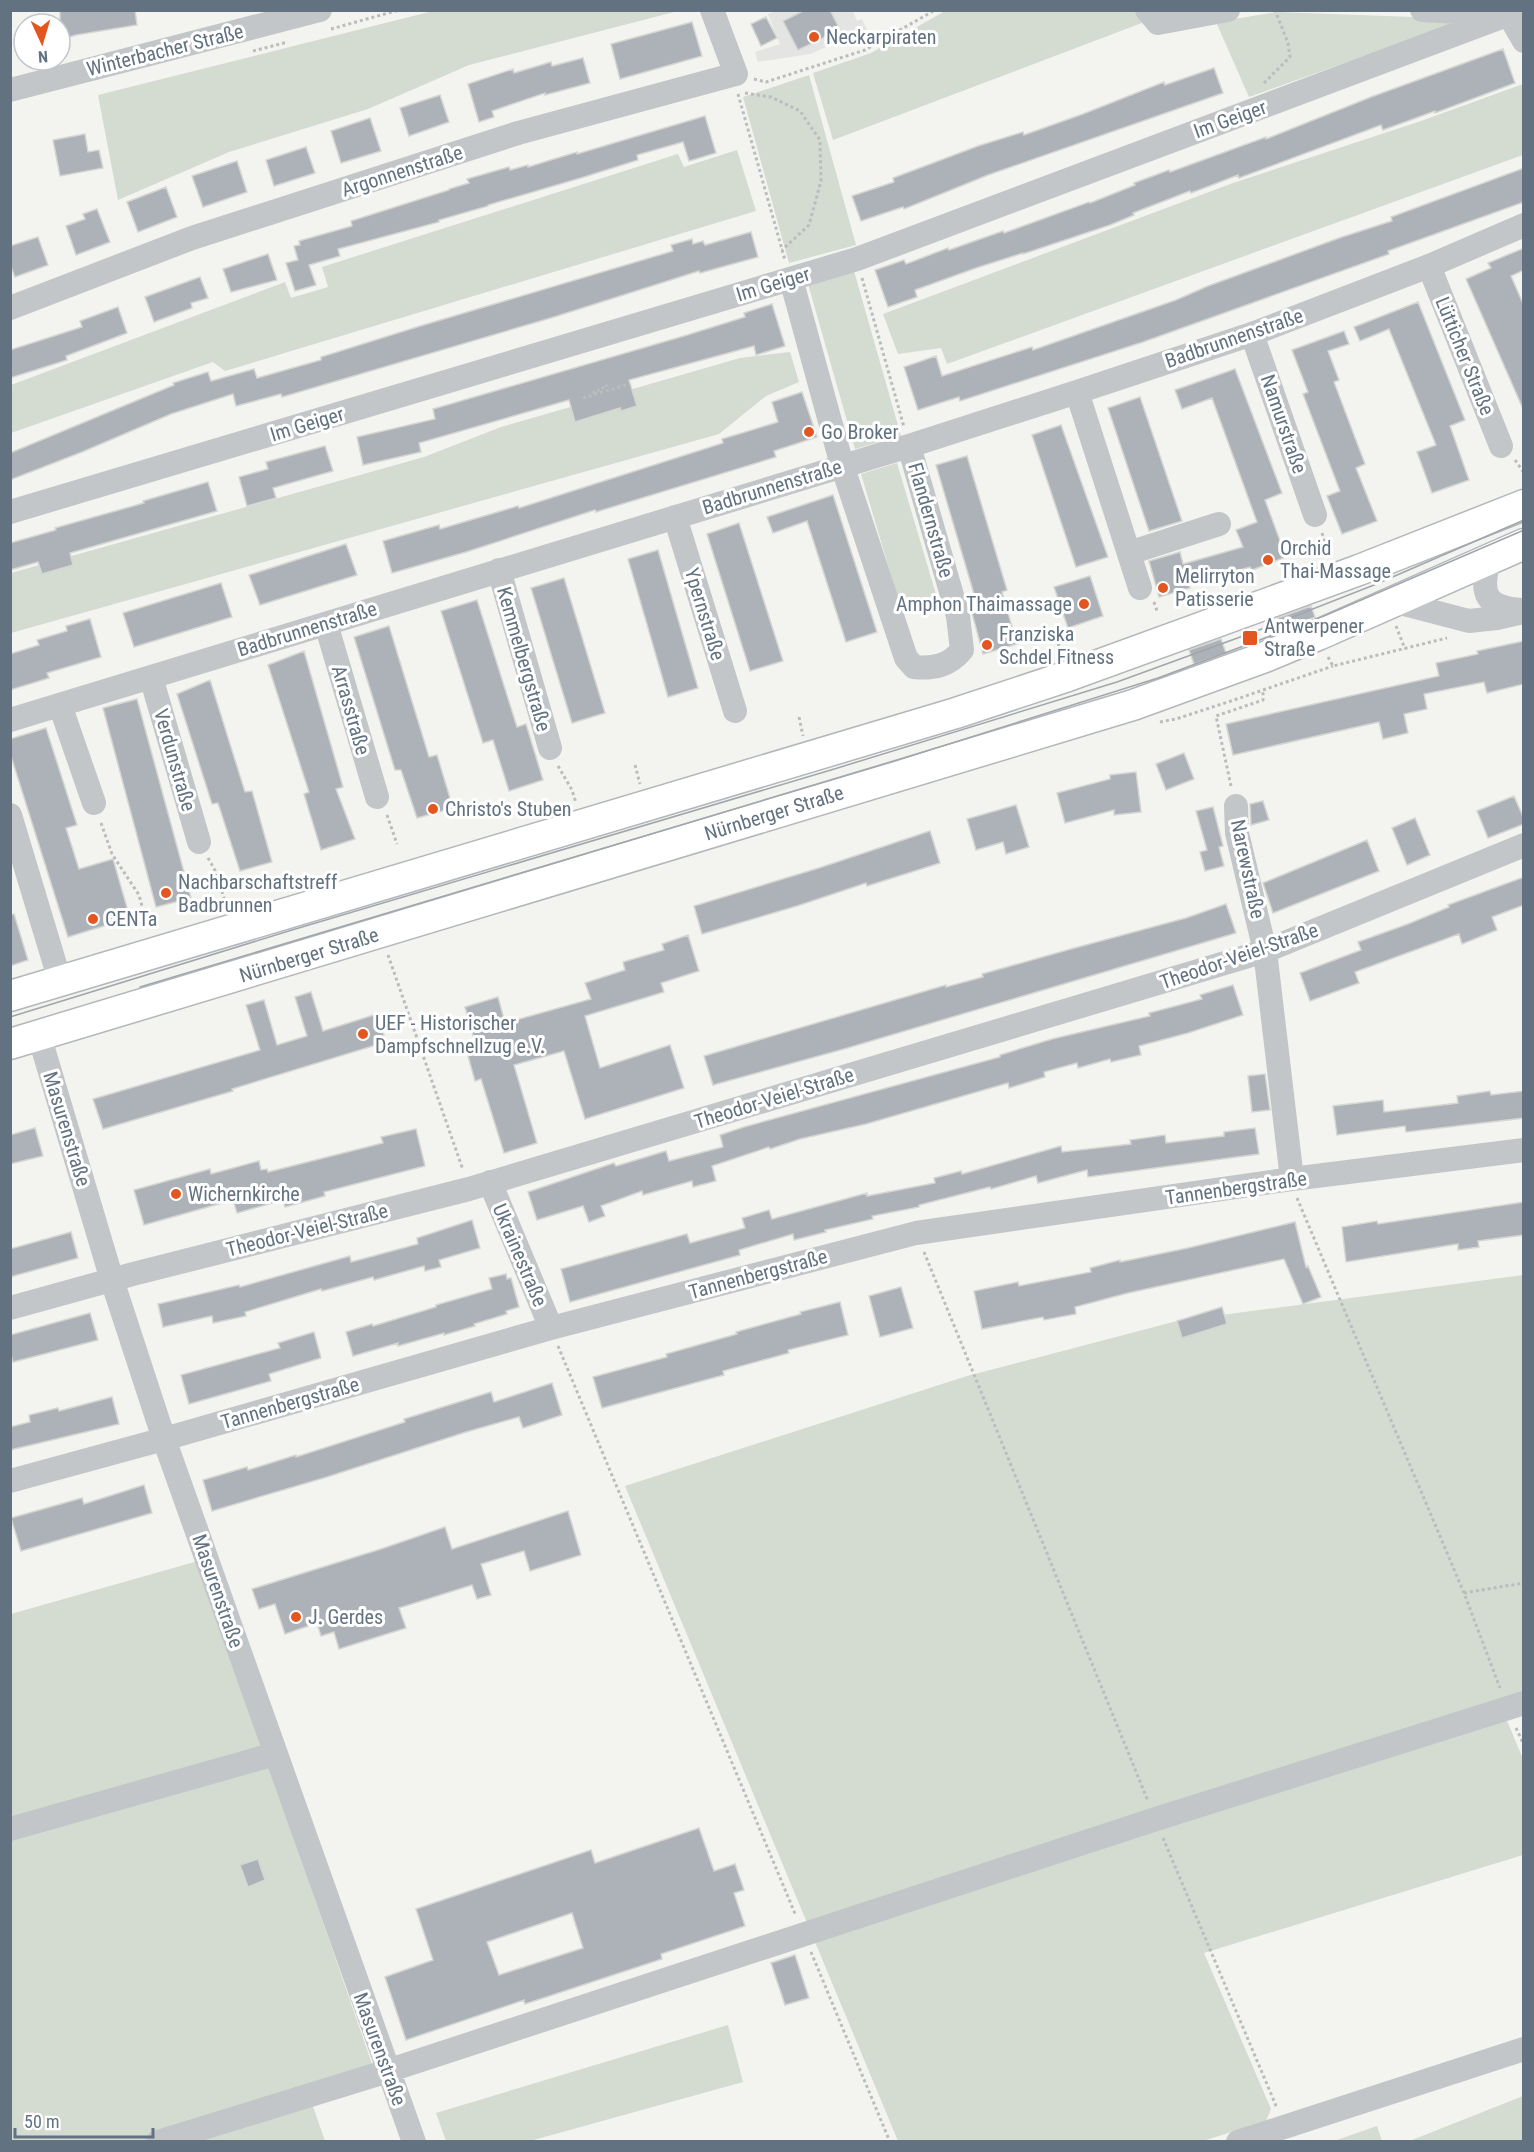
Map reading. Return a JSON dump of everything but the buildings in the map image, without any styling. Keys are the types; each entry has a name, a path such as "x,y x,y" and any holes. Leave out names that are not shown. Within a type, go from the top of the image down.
{"main road":[{"path":"10,996 880,736 1068,676 1359,570 1524,505"},
{"name":"Nürnberger Straße","path":"10,1044 1133,705 1265,657 1396,602 1524,544"}],"street":[{"name":"Winterbacher Straße","path":"10,90 320,10"},
{"name":"Argonnenstraße","path":"10,308 192,238 518,134 736,74 712,10"},
{"path":"1147,10 1158,23 1228,10"},
{"path":"1422,10 1513,12 1524,41"},
{"name":"Im Geiger","path":"10,512 857,259 1513,12"},
{"name":"Badbrunnenstraße","path":"10,720 909,446 1077,392 1252,334 1429,266 1524,225"},
{"name":"Lütticher Straße","path":"1429,266 1501,446"},
{"name":"Flandernstraße","path":"791,279 842,465 906,658 914,667 926,668 944,665 962,650 958,616 909,446"},
{"name":"Namurstraße","path":"1252,334 1315,515"},
{"path":"1077,392 1140,588"},
{"name":"Ypernstraße","path":"675,517 735,711"},
{"path":"1129,553 1219,524"},
{"path":"1489,560 1483,583 1491,601 1504,609 1524,611"},
{"name":"Kemmelbergstraße","path":"499,570 550,748"},
{"path":"1396,602 1469,621 1497,618 1524,611"},
{"name":"Arrasstraße","path":"326,624 377,797"},
{"name":"Verdunstraße","path":"151,677 199,842"},
{"path":"60,705 94,803"},
{"name":"Narewstraße","path":"1236,806 1237,833 1265,951 1292,1179"},
{"path":"10,815 60,981"},
{"name":"Theodor-Veiel-Straße","path":"10,1308 480,1185 1265,951 1524,845"},
{"name":"Masurenstraße","path":"39,1035 112,1280 164,1439 414,2142"},
{"name":"Tannenbergstraße","path":"10,1481 551,1328 916,1233 1292,1179 1524,1150"},
{"name":"Ukrainestraße","path":"480,1185 551,1328"},
{"path":"158,2142 388,2070 1155,1820 1516,1706"},
{"path":"10,1829 275,1754"},
{"path":"1238,2142 1524,2049"}],"path":[{"path":"766,81 866,50 935,10"},
{"path":"1261,87 1290,57 1275,10"},
{"path":"737,92 771,97 800,111 820,140 821,181 809,225 782,250 737,92"},
{"name":"Flandernstraße","path":"857,259 909,446"},
{"path":"594,394 594,391 603,388 604,385 608,390"},
{"path":"583,398 627,385"},
{"path":"1231,701 1333,666 1455,636 1469,621"},
{"path":"1318,635 1333,666"},
{"name":"Narewstraße","path":"1236,806 1216,716 1263,700 1263,690"},
{"path":"550,748 552,757 572,790 582,826"},
{"path":"377,797 390,820 397,844"},
{"path":"94,803 112,854 139,895 146,921"},
{"path":"199,842 216,872 224,898"},
{"name":"Ukrainestraße","path":"380,933 480,1185"},
{"path":"1292,1179 1296,1197 1464,1593 1516,1706"},
{"path":"916,1233 1155,1820 1285,2126"},
{"path":"551,1328 891,2142"},
{"path":"1464,1593 1524,1583"}],"shaded area":[{"path":"437,10 678,11 469,65 368,109 229,152 118,200 98,95"},
{"name":"Neckarpiraten","path":"777,11 853,11 857,21 862,19 867,30 810,54 758,62 755,52 780,44 768,14"},
{"path":"945,11 1138,11 1147,21 833,140 813,73 871,53"},
{"path":"1277,12 1468,19 1249,97 1216,22"},
{"path":"809,75 856,245 789,263 743,97"},
{"path":"1523,84 1523,155 947,364 941,348 898,354 883,314 1233,183 1421,121"},
{"path":"737,150 756,211 225,371 213,362 11,433 11,385 285,282 291,298 328,287 322,267 678,154 684,167"},
{"path":"854,271 901,436 855,449 808,284"},
{"path":"790,352 799,382 766,396 719,434 11,633 11,573 424,457 501,427 740,358"},
{"path":"897,463 938,601 902,612 861,474"},
{"path":"1523,1275 1524,1709 1505,1716 1523,1759 1523,1855 1204,1953 1271,2109 1266,2121 1203,2141 898,2141 625,1486 967,1376 1177,1321"},
{"path":"198,1561 372,2064 307,2089 325,2141 11,2142 11,1614"},
{"path":"728,2025 743,2082 530,2141 446,2141 436,2113"},
{"path":"1523,2096 1523,2141 1412,2140"},
{"path":"1377,2126 1382,2141 1334,2141"}],"tram line":[{"path":"10,1017 1117,682 1374,585 1524,520"},
{"path":"140,987 895,761 1158,678 1324,616 1524,530"}],"place":[{"name":"Neckarpiraten","path":"814,37"},
{"name":"Go Broker","path":"809,432"},
{"name":"Orchid Thai-Massage","path":"1268,560"},
{"name":"Melirryton Patisserie","path":"1163,588"},
{"name":"Amphon Thaimassage","path":"1084,604"},
{"name":"Antwerpener Straße","path":"1250,638"},
{"name":"Franziska Schdel Fitness","path":"987,645"},
{"name":"Christo's Stuben","path":"433,809"},
{"name":"Nachbarschaftstreff Badbrunnen","path":"166,893"},
{"name":"CENTa","path":"93,919"},
{"name":"UEF - Historischer Dampfschnellzug e.V.","path":"363,1034"},
{"name":"Wichernkirche","path":"176,1194"},
{"name":"J. Gerdes","path":"296,1617"}]}
